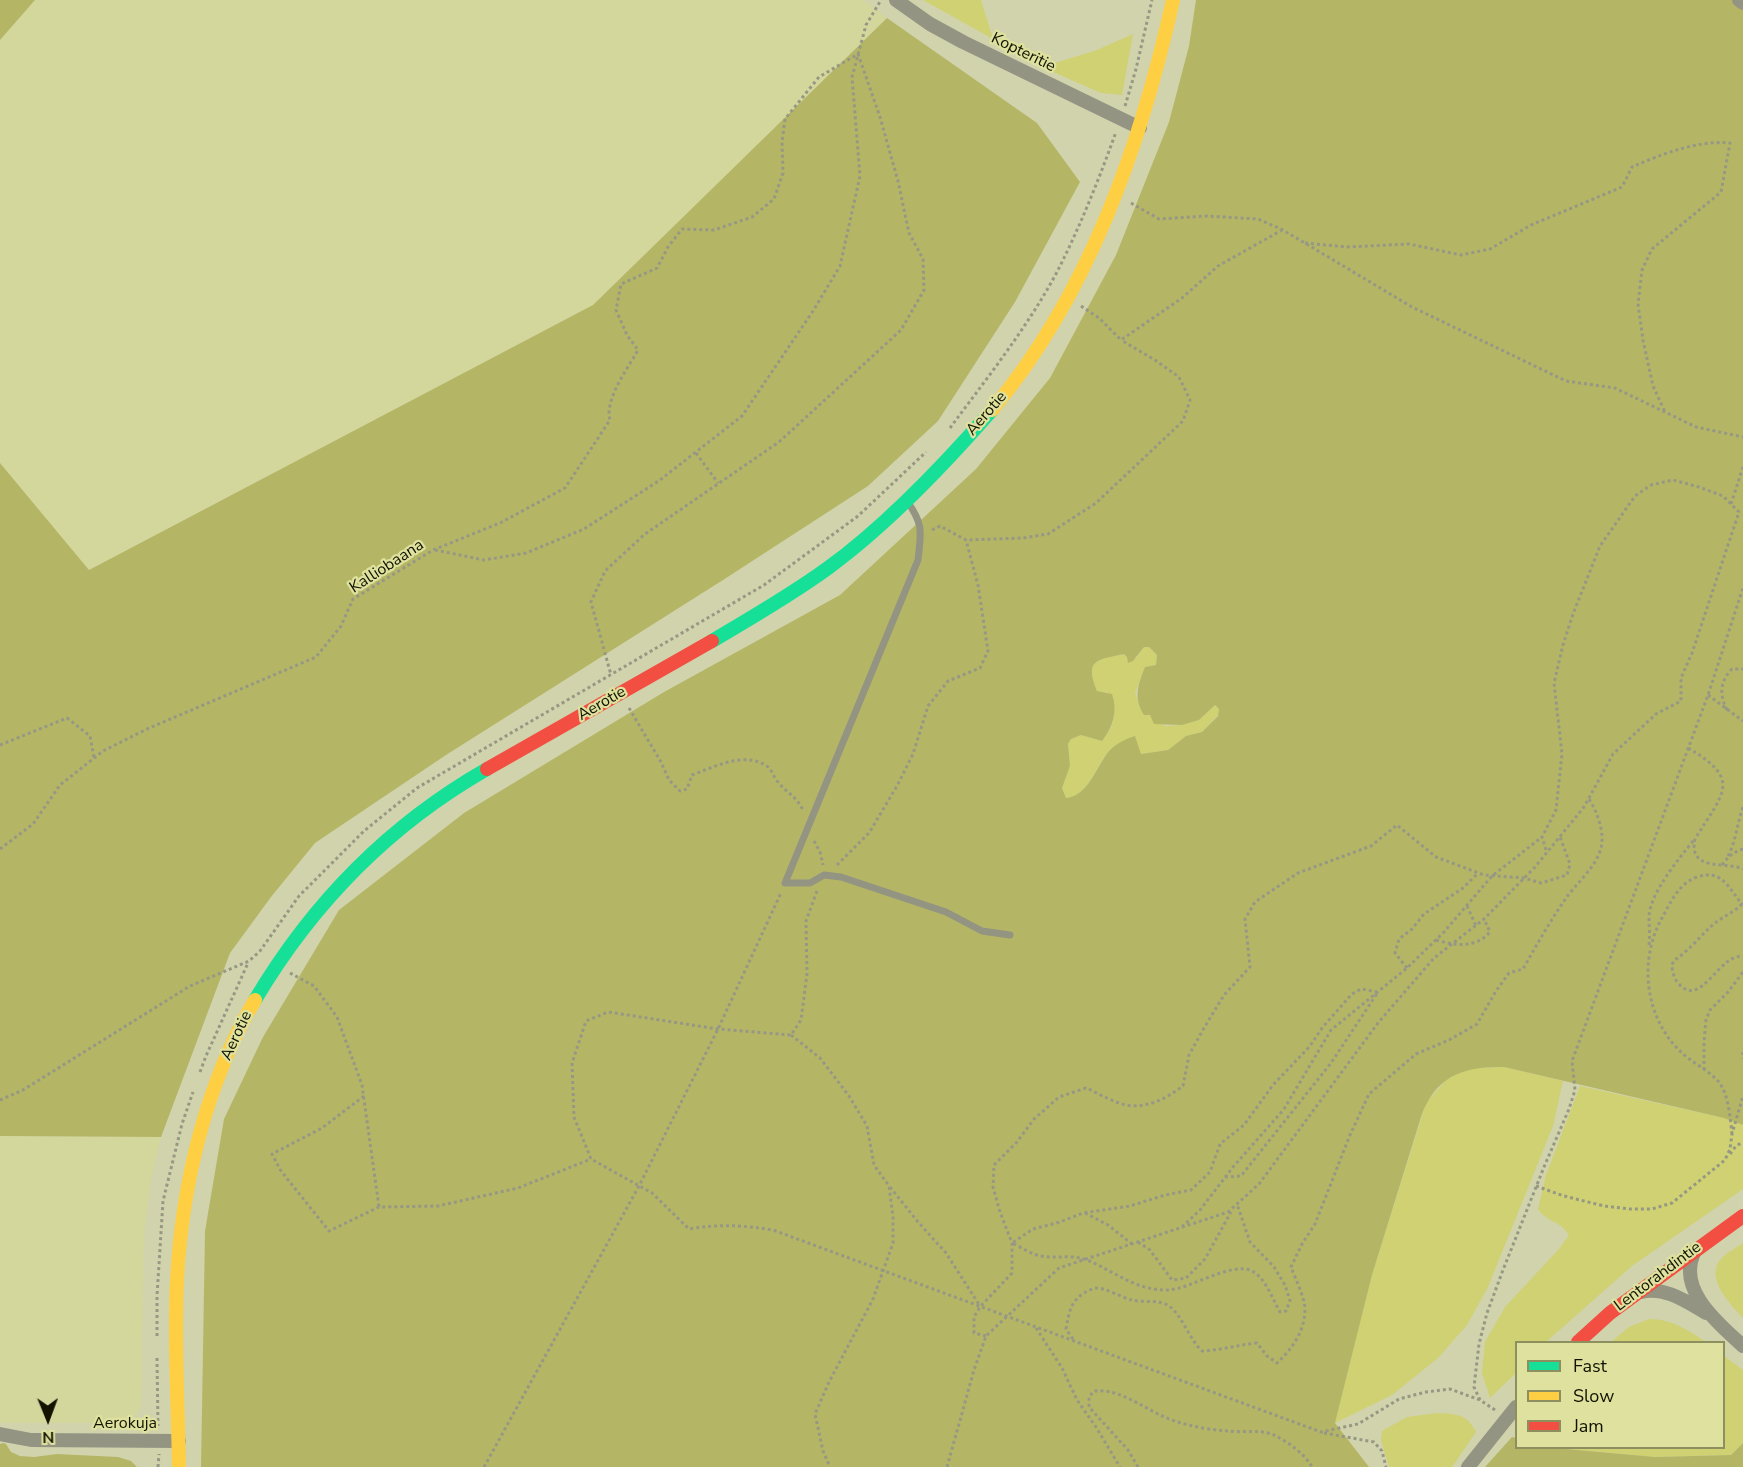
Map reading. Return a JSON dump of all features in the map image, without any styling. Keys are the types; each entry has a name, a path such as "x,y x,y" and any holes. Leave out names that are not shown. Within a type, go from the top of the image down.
{"street":[{"name":"Kopteritie","path":"896,0 930,24 963,42 1140,128"},
{"name":"Aerotie","path":"179,1467 178,1261 190,1170 209,1099 224,1062 252,1003 275,965 322,904 376,849 414,817 482,772 764,611 829,568 907,501 981,424 1010,388 1067,297 1096,241 1140,128 1164,43 1173,0"},
{"path":"1739,0 1743,3"},
{"name":"Lentorahdintie","path":"1579,1341 1610,1313 1696,1248 1743,1216"},
{"path":"1696,1248 1691,1262 1693,1283 1698,1296 1711,1316"},
{"path":"1637,1293 1647,1290 1677,1296 1711,1316 1743,1346"},
{"path":"1468,1467 1515,1408"},
{"name":"Aerokuja","path":"0,1434 31,1440 179,1441"}],"lane":[{"path":"907,501 918,517 921,537 918,560 785,883 810,883 824,872 946,912 982,931 1010,935"}],"path":[{"name":"Kalliobaana","path":"0,849 33,824 60,786 103,751 147,729 316,657 341,626 353,599 433,550 484,560 526,553 584,529 660,480 742,416 813,311 840,266 860,176 852,76 866,25 881,0"},
{"path":"946,432 1011,346 1056,273 1097,186 1136,69 1152,0"},
{"path":"433,550 500,523 565,488 610,420 608,413 615,390 638,350 627,335 616,310 621,284 657,267 668,247 682,229 714,230 752,217 774,199 783,173 782,142 786,119 819,77 858,54 880,117 898,181 909,233 923,259 924,290 901,330 779,442 645,534 605,571 591,602 611,675"},
{"path":"1305,243 1347,247 1409,244 1461,255 1490,249 1531,225 1622,187 1632,167 1659,156 1712,141 1730,143 1721,192 1652,249 1642,270 1638,304 1643,340 1653,386 1665,412"},
{"path":"1115,195 1159,219 1207,216 1258,219 1283,230 1412,307 1566,381 1615,388 1696,427 1743,437"},
{"path":"1120,340 1182,298 1218,266 1283,230"},
{"path":"921,537 940,526 966,540 1023,538 1048,534 1096,503 1183,421 1190,400 1179,377 1120,340 1099,318 1067,297"},
{"path":"0,1100 23,1090 190,986 249,961 260,951 299,896 364,831 417,788 764,585 858,516 931,447"},
{"path":"696,452 718,483"},
{"path":"1731,504 1743,467"},
{"path":"947,1467 986,1335 1059,1268 1133,1244 1138,1242 1180,1228 1227,1212 1233,1208 1259,1184 1378,1023 1434,958 1484,919 1547,853 1588,799 1613,754 1656,714 1681,701 1681,678 1692,653 1739,512 1723,496 1673,480 1651,485 1635,496 1600,546 1586,576 1569,624 1554,683 1562,754 1556,810 1542,837 1492,876 1436,940 1407,968 1331,1030 1284,1109 1225,1177 1200,1210 1180,1228"},
{"path":"824,872 838,866 869,833 913,754 927,706 948,681 980,668 987,651 978,585 966,540"},
{"path":"1479,1400 1474,1387 1475,1367 1481,1334 1491,1302 1575,1090 1572,1061 1688,748 1743,588"},
{"path":"1727,710 1723,703 1721,690 1723,678 1732,669 1743,669"},
{"path":"621,693 669,780 680,791 687,789 692,775 737,760 752,760 769,767 778,783 793,795 804,813 807,828 820,852 824,872 806,921 807,974 801,1020 791,1035"},
{"path":"1707,695 1743,721"},
{"path":"0,745 67,718 90,736 94,758"},
{"path":"1688,748 1714,764 1721,772 1724,781 1723,792 1695,839 1676,863 1652,902 1649,915 1648,986 1660,1022 1680,1051 1719,1083 1725,1095 1732,1134"},
{"path":"1074,1340 1066,1329 1069,1309 1077,1298 1098,1288 1135,1301 1151,1301 1169,1306 1194,1344 1202,1352 1257,1343 1276,1364 1290,1352 1301,1332 1305,1308 1291,1267 1315,1224 1350,1135 1369,1094 1416,1054 1449,1040 1477,1024 1509,973 1524,969 1565,898 1586,874 1601,847 1600,825 1594,807 1588,799"},
{"path":"1722,865 1734,843 1743,807"},
{"path":"986,1335 974,1333 974,1317 980,1307 1012,1273 1012,1243 993,1187 994,1165 1017,1142 1034,1119 1059,1097 1086,1088 1126,1105 1148,1104 1170,1096 1183,1086 1189,1055 1204,1028 1224,995 1250,967 1245,919 1256,902 1298,873 1371,846 1396,825 1436,857 1478,873 1524,878 1541,883 1567,875 1570,864 1560,837"},
{"path":"1542,837 1547,853"},
{"path":"1695,839 1693,847 1695,854 1702,861 1743,869"},
{"path":"1728,856 1743,849"},
{"path":"1407,968 1395,954 1399,939 1412,929 1424,914 1463,888 1478,873"},
{"path":"1649,950 1659,922 1671,901 1687,882 1709,875 1720,878 1728,884 1743,904 1710,927 1674,960 1672,968 1674,976 1680,985 1694,989 1712,979 1728,959 1743,957"},
{"path":"484,1467 639,1186 718,1029 785,883"},
{"path":"1467,906 1476,926"},
{"path":"1436,940 1451,945 1483,940 1490,932 1484,919"},
{"path":"275,965 314,986 337,1017 362,1085 379,1207"},
{"path":"1704,1070 1706,1020 1710,1010 1741,979 1743,972"},
{"path":"1012,1243 1033,1229 1083,1213 1130,1206 1191,1190 1210,1172 1220,1144 1244,1125 1273,1085 1310,1046 1322,1028 1352,994 1361,989 1378,992"},
{"path":"1225,1177 1241,1176 1331,1063 1365,1015 1378,992"},
{"path":"980,1307 946,1252 918,1222 874,1165 867,1126 849,1096 820,1058 791,1035 718,1029 608,1012 586,1021 572,1063 574,1117 591,1159 652,1193 689,1229 712,1225 740,1225 772,1230 882,1272 1006,1317 1074,1340 1321,1432 1374,1442 1382,1451 1386,1467"},
{"path":"1743,1052 1743,1059"},
{"path":"364,1096 322,1128 272,1154 281,1171 329,1231 379,1207 438,1206 518,1188 591,1159"},
{"path":"1725,1160 1730,1149 1743,1096"},
{"path":"1536,1186 1604,1206 1653,1209 1672,1203 1725,1160 1736,1146 1743,1142"},
{"path":"830,1467 823,1450 815,1414 829,1382 873,1299 893,1243 893,1217 889,1186"},
{"path":"1012,1243 1039,1257 1071,1256 1086,1259 1130,1283 1147,1288 1169,1290 1228,1270 1250,1270 1259,1276 1280,1312 1286,1311 1290,1301 1285,1285 1274,1267 1250,1242 1237,1204"},
{"path":"1138,1242 1150,1250 1172,1280 1186,1278 1205,1259 1233,1208"},
{"path":"1083,1213 1108,1226 1133,1244"},
{"path":"1035,1326 1062,1368 1077,1400 1120,1467"},
{"path":"1321,1432 1358,1424 1399,1399 1450,1389 1479,1400 1500,1412 1507,1419"},
{"path":"1138,1467 1128,1450 1089,1407 1089,1397 1094,1391 1105,1390 1122,1395 1146,1409 1177,1422 1228,1431 1272,1434 1307,1458 1312,1467"}],"shaded area":[{"path":"0,0 35,0 0,40"},
{"path":"35,0 863,0 887,18 593,305 89,570 0,463 0,40"},
{"path":"923,0 981,0 993,39"},
{"path":"1196,0 1743,0 1743,1125 1724,1118 1504,1067 1464,1072 1443,1083 1434,1092 1421,1117 1372,1275 1335,1423 1369,1467 201,1467 205,1231 224,1119 263,1037 339,910 464,813 664,692 840,595 976,469 1050,378 1116,255 1169,122 1189,46","holes":["1144,647 1149,647 1157,655 1156,665 1145,667 1139,685 1138,697 1144,715 1150,715 1154,724 1182,725 1199,720 1215,705 1219,709 1218,716 1202,732 1186,736 1168,750 1141,754 1135,736 1122,742 1105,756 1087,786 1081,792 1066,798 1062,788 1070,766 1068,744 1071,739 1081,735 1102,741 1113,719 1115,707 1112,694 1097,691 1093,680 1093,667 1100,660 1124,654 1128,663 1133,661"]},
{"path":"887,18 1037,123 1080,182 1015,302 938,421 868,486 446,755 315,843 230,953 161,1137 0,1136 0,463 89,570 593,305"},
{"path":"1133,34 1122,95 1101,93 1042,67 1097,50"},
{"path":"1144,647 1149,647 1157,655 1156,665 1145,667 1135,693 1141,710 1165,726 1182,725 1199,720 1215,705 1219,709 1218,715 1202,732 1186,736 1168,750 1140,754 1135,736 1119,744 1105,756 1081,792 1066,798 1062,788 1070,766 1068,744 1071,739 1081,735 1102,741 1113,723 1114,711 1111,699 1107,692 1097,691 1093,680 1093,667 1100,660 1124,654 1128,663 1137,657"},
{"path":"1504,1067 1563,1081 1553,1126 1488,1287 1467,1325 1438,1358 1392,1395 1335,1423 1372,1275 1426,1103 1446,1080 1459,1073 1472,1068"},
{"path":"1580,1086 1724,1118 1743,1125 1743,1189 1632,1266 1547,1341 1515,1341 1515,1374 1490,1398 1482,1373 1485,1342 1505,1307 1559,1249 1569,1235 1538,1209 1546,1175"},
{"path":"0,1136 161,1137 151,1179 144,1234 141,1404 138,1413 127,1421 118,1423 0,1423"},
{"path":"1743,1243 1743,1318 1721,1291 1716,1267 1720,1260"},
{"path":"1649,1319 1657,1319 1686,1329 1704,1341 1612,1341 1629,1327"},
{"path":"1725,1357 1743,1370 1743,1443 1731,1455 1655,1457 1566,1449 1725,1449"},
{"path":"1437,1413 1461,1416 1473,1426 1476,1432 1452,1467 1389,1467 1381,1440 1382,1431 1407,1417"},
{"path":"1512,1437 1515,1438 1515,1449 1566,1449 1655,1457 1731,1455 1743,1443 1743,1467 1485,1467"},
{"path":"3,1443 11,1452 20,1456 57,1454 118,1457 131,1461 137,1467 0,1467 0,1444"}],"traffic: fast":[{"path":"712,641 800,588 872,533 914,494 992,410"},
{"path":"255,1000 302,931 356,870 417,815 487,769"}],"traffic: slow":[{"path":"992,410 1026,365 1057,317 1107,216 1145,109 1173,0"},
{"path":"179,1467 176,1303 184,1207 210,1100 223,1065 255,1000"}],"traffic: jam":[{"path":"487,769 712,641"},
{"path":"1579,1341 1610,1313 1743,1216"}]}
